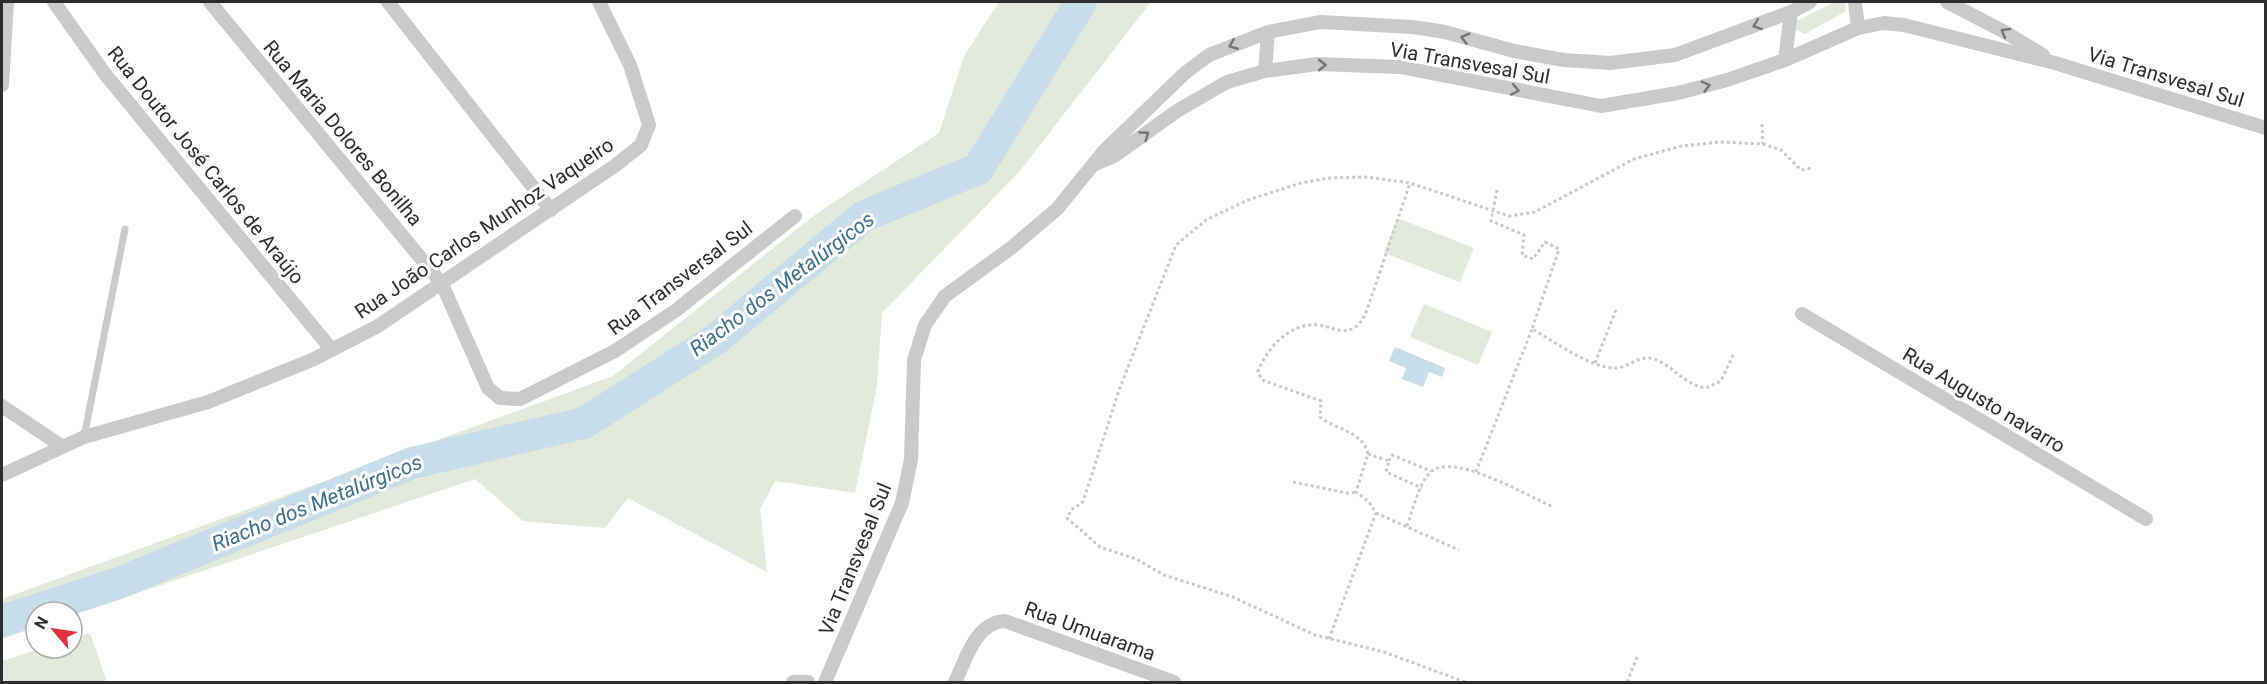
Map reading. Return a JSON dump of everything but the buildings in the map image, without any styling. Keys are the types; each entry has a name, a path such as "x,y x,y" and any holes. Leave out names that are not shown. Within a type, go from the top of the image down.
{"street":[{"path":"2,85 7,2"},
{"name":"Rua Doutor José Carlos de Araújo","path":"54,2 105,74 332,350"},
{"name":"Rua Maria Dolores Bonilha","path":"210,2 442,284 488,387 500,398 520,399"},
{"path":"388,2 552,210"},
{"name":"Rua João Carlos Munhoz Vaqueiro","path":"2,475 84,437 208,402 332,350 378,326 442,284 552,210 641,145 650,125 630,64 599,2"},
{"name":"Via Transvesal Sul","path":"825,682 902,503 911,459 914,360 925,325 945,296 1011,248 1057,208 1105,150 1185,73 1209,56 1268,32 1320,22 1413,27 1445,32 1514,51 1564,60 1610,63 1675,55 1791,12 1810,2"},
{"path":"1855,2 1858,28"},
{"name":"Via Transvesal Sul","path":"1947,2 2003,31 2055,63"},
{"path":"1785,60 1791,12"},
{"name":"Via Transvesal Sul","path":"1095,164 1114,156 1177,111 1227,82 1265,72 1317,64 1400,67 1601,106 1678,93 1785,60 1858,28 1884,23 1904,25 2055,63 2265,128"},
{"path":"1265,72 1268,32"},
{"name":"Rua Transversal Sul","path":"520,399 615,351 675,311 795,216"},
{"name":"Rua Augusto navarro","path":"1802,314 2146,519"},
{"path":"2,406 63,447"},
{"name":"Rua Umuarama","path":"955,682 985,626 994,621 1005,621 1174,682"},
{"path":"793,682 808,682"}],"lane":[{"path":"84,437 125,229"}],"path":[{"path":"1762,124 1763,144"},
{"path":"1465,682 1384,652 1329,639 1287,624 1233,597 1174,579 1136,559 1100,547 1067,518 1068,513 1083,502 1119,390 1176,245 1206,220 1248,200 1301,183 1328,178 1366,177 1410,183 1450,194 1509,216 1535,212 1634,159 1682,147 1720,142 1763,144 1781,150 1801,170 1812,168"},
{"path":"1356,492 1368,454 1365,444 1358,437 1320,417 1322,401 1262,380 1258,371 1268,351 1287,333 1317,324 1345,331 1358,325 1368,307 1410,183"},
{"path":"1476,472 1532,329 1560,249 1545,242 1533,260 1522,255 1524,236 1493,222 1490,218 1497,190"},
{"path":"1594,363 1616,310"},
{"path":"1532,329 1594,363 1616,368 1643,358 1652,358 1663,363 1689,384 1706,388 1721,381 1734,353"},
{"path":"1368,454 1389,461"},
{"path":"1422,488 1386,472 1392,455 1431,471 1448,465 1476,472 1553,507"},
{"path":"1407,526 1431,471"},
{"path":"1293,482 1347,493 1356,492 1369,502 1376,513 1459,550"},
{"path":"1329,639 1376,513"},
{"path":"1627,682 1637,657"}],"green space":[{"path":"999,2 1151,2 1019,172 882,313 877,386 855,493 775,481 760,509 767,572 628,498 605,528 523,521 475,479 84,611 84,600 24,600 24,631 2,639 2,599 613,376 816,214 939,133 964,56"},
{"path":"1834,2 1845,2 1846,11 1805,34 1794,29 1795,22"},
{"path":"1397,218 1474,248 1460,282 1384,253"},
{"path":"1424,304 1492,332 1478,365 1410,337"},
{"path":"90,633 107,682 2,682 2,661 24,654 24,660 84,660 84,635"}],"water":[{"path":"1395,347 1445,368 1442,377 1429,372 1423,387 1402,379 1406,368 1389,361"}],"waterway":[{"name":"Riacho dos Metalúrgicos","path":"2,621 116,584 412,463 584,423 716,339 864,216 978,169 1081,2"}]}
